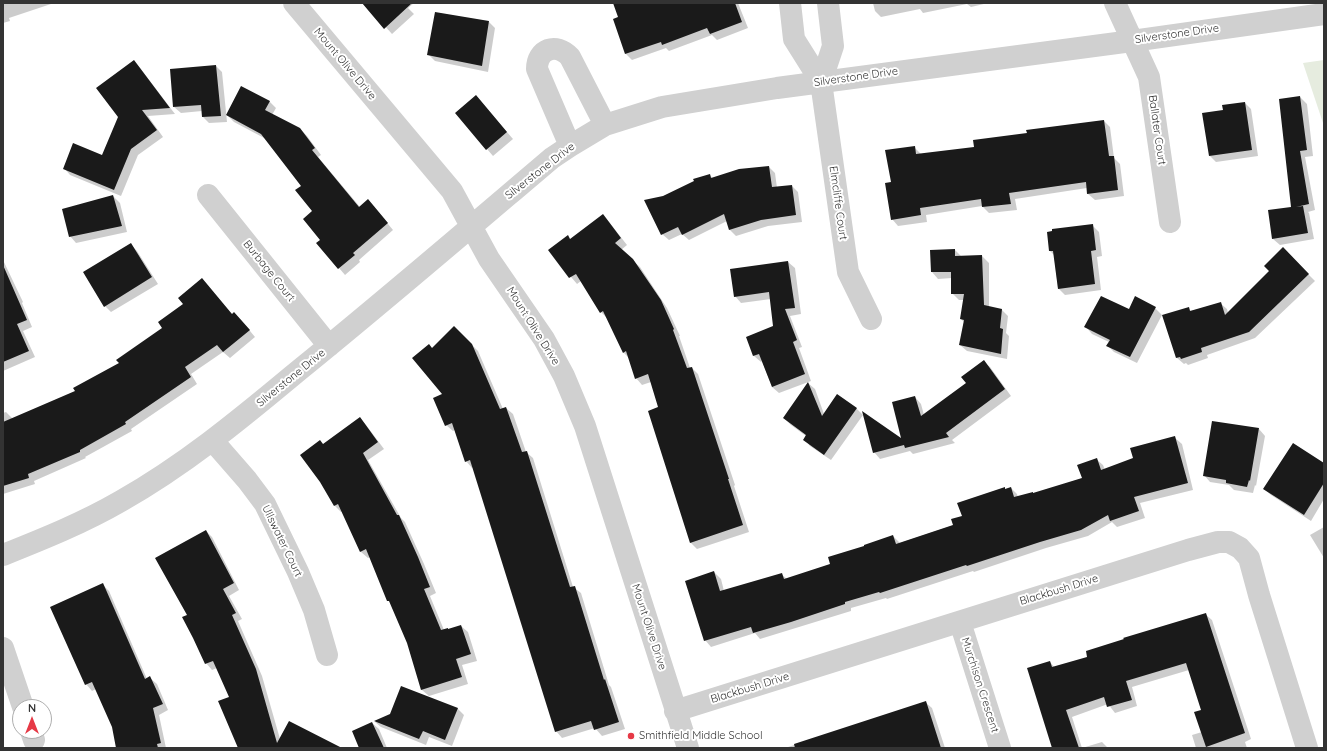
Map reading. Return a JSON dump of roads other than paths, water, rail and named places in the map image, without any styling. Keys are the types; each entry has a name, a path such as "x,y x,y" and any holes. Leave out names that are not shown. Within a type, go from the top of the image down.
{"street":[{"name":"Mount Olive Drive","path":"294,3 452,191 489,259 544,338 564,376 585,426 688,748"},
{"path":"790,3 794,39 821,82"},
{"path":"821,82 833,46 828,3"},
{"name":"Ballater Court","path":"1115,3 1149,77 1170,222"},
{"name":"Silverstone Drive","path":"3,555 67,529 122,501 173,470 213,441 330,346 552,158 605,125 662,107 776,88 1324,14"},
{"path":"570,146 536,69 539,57 543,53 554,48 560,49 570,57 605,125"},
{"name":"Elmcliffe Court","path":"821,82 848,272 871,319"},
{"name":"Burbage Court","path":"208,195 330,346"},
{"name":"Ullswater Court","path":"213,441 247,480 265,504 298,572 314,610 327,655"},
{"name":"Blackbush Drive","path":"675,711 1188,550 1218,542 1230,542 1240,548 1249,558 1259,595 1307,748"},
{"name":"Murchison Crescent","path":"960,622 1000,748"},
{"path":"3,648 20,699"}],"place":[{"name":"Smithfield Middle School","path":"631,736"}]}
